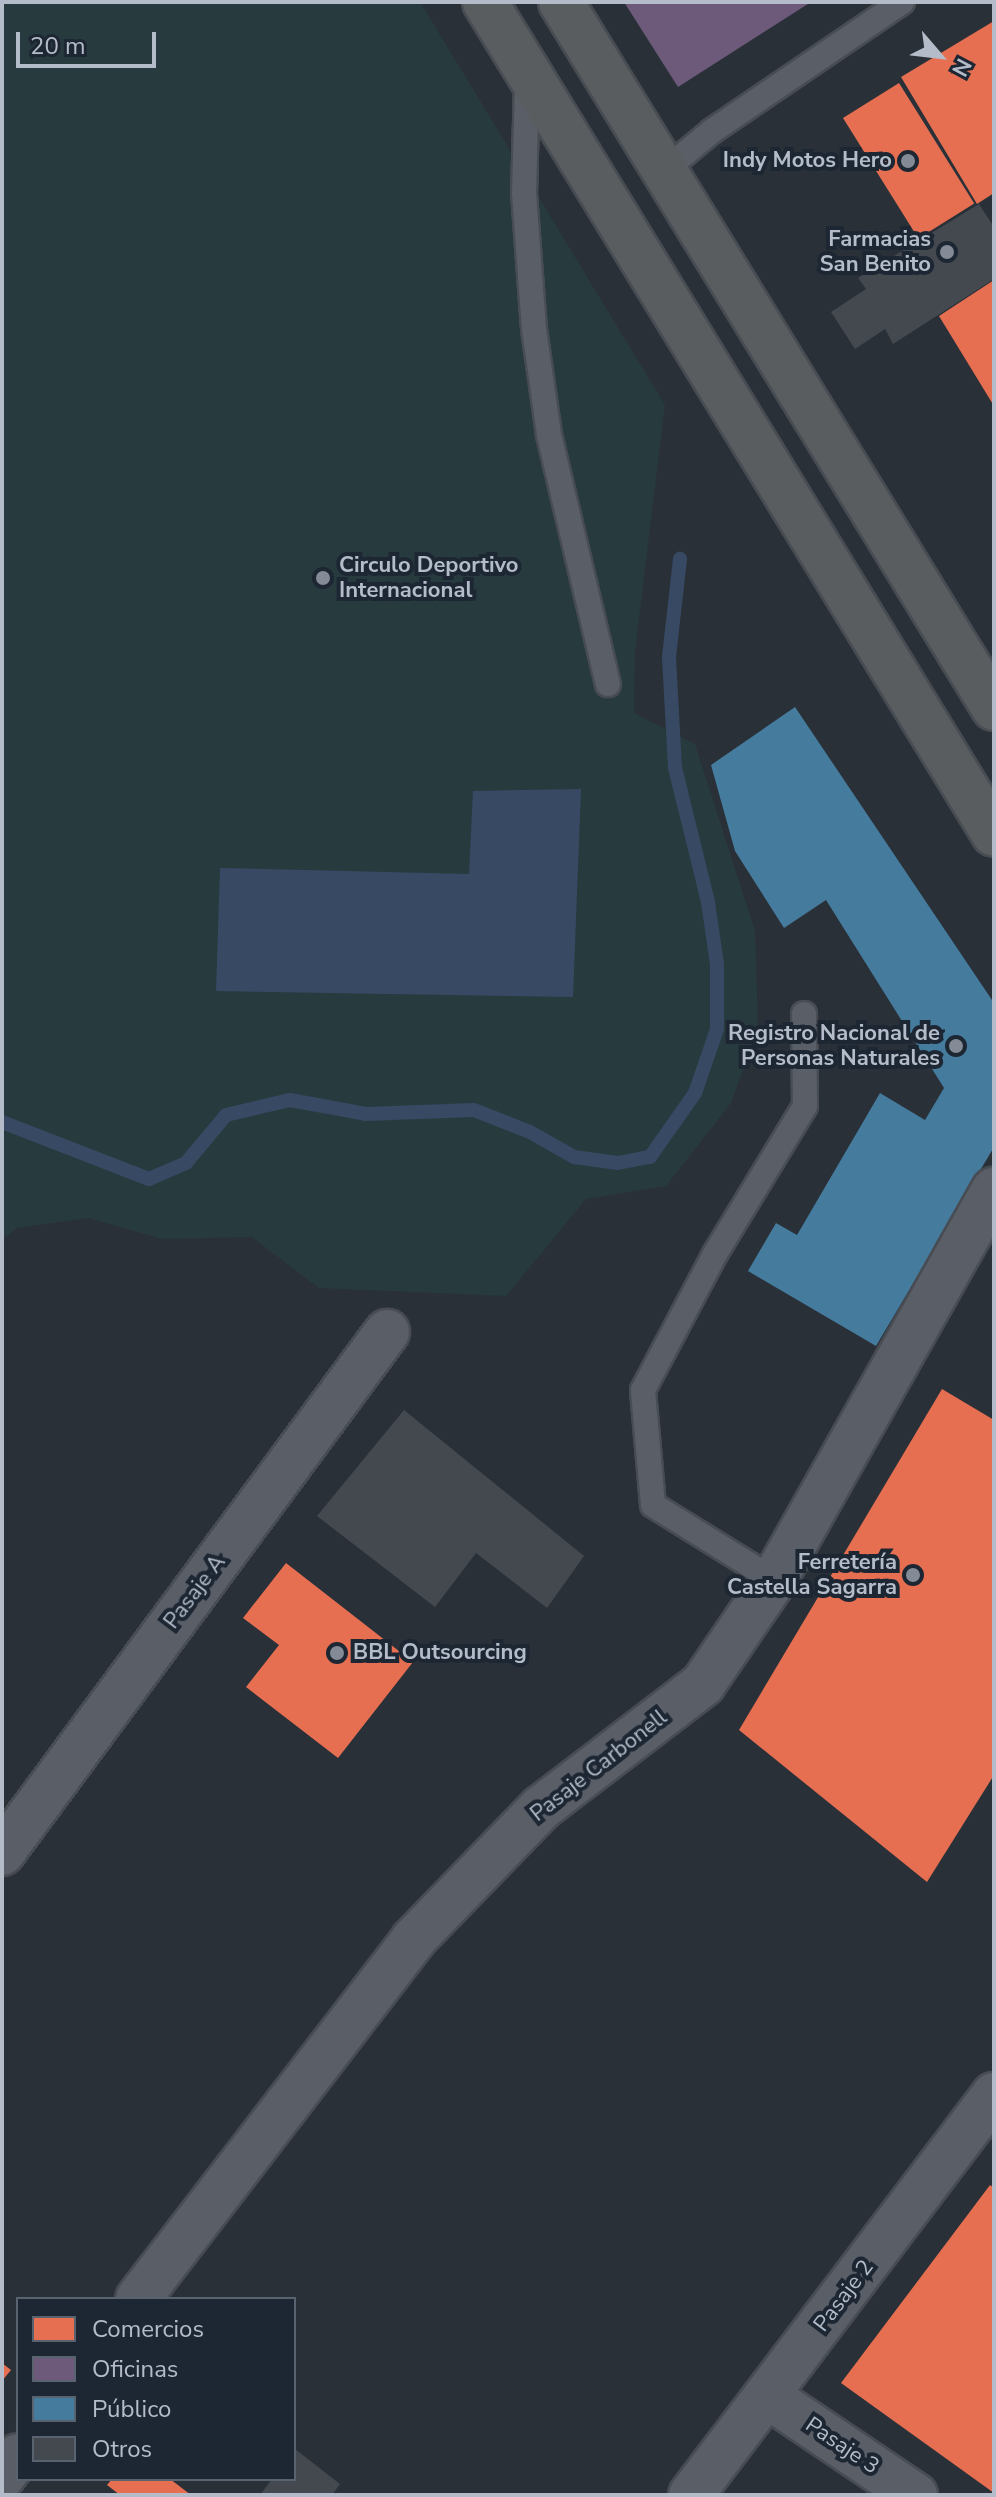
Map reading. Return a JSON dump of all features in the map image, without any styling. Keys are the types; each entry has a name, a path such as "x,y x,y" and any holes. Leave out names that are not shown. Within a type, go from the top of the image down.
{"highway":[{"path":"485,2 994,834"},
{"path":"561,2 994,708"}],"street":[{"name":"Pasaje Carbonell","path":"140,2297 413,1940 541,1808 703,1684 774,1580 994,1190"},
{"name":"Pasaje A","path":"2,1853 387,1332"},
{"name":"Pasaje 2","path":"691,2495 769,2397 994,2095"},
{"name":"Pasaje 3","path":"769,2397 915,2495"},
{"path":"2,2477 16,2459"}],"lane":[{"path":"664,171 712,131 902,2"},
{"path":"527,74 524,193 534,329 549,435 608,684"},
{"path":"774,1580 653,1505 643,1390 715,1254 805,1106 804,1014"}],"green space":[{"name":"Circulo Deportivo Internacional","path":"2,2 420,2 665,405 635,651 634,713 695,744 755,931 758,1028 731,1103 666,1186 586,1199 506,1296 319,1288 252,1237 163,1239 88,1218 17,1228 2,1240"}],"water":[{"path":"581,789 573,997 216,991 220,868 469,874 473,791"}],"building: Comercios":[{"path":"994,21 994,193 977,204 901,77"},
{"name":"Indy Motos Hero","path":"899,83 974,203 918,238 843,118"},
{"path":"994,280 994,406 939,316"},
{"name":"Ferretería Castella Sagarra","path":"942,1389 994,1420 994,1775 927,1882 739,1730"},
{"name":"BBL Outsourcing","path":"286,1563 413,1662 338,1758 246,1687 279,1645 243,1618"},
{"path":"990,2185 994,2188 994,2493 841,2383"},
{"path":"2,2363 11,2370 2,2381"},
{"path":"110,2481 173,2481 191,2495 120,2495 107,2485"}],"building: Oficinas":[{"path":"624,2 811,2 678,87"}],"building: Público":[{"name":"Registro Nacional de Personas Naturales","path":"795,707 994,1003 994,1147 876,1346 748,1271 776,1223 797,1235 880,1093 925,1120 944,1088 826,900 784,928 735,851 711,765"}],"building: Otros":[{"name":"Farmacias San Benito","path":"979,204 994,227 994,279 893,344 885,329 855,349 831,312 866,289 858,278"},
{"path":"404,1410 584,1556 547,1608 476,1553 435,1607 317,1516"},
{"path":"296,2450 340,2484 332,2495 260,2495 270,2481 296,2481"}],"waterway":[{"path":"2,1122 149,1179 186,1163 226,1115 290,1100 366,1114 474,1110 530,1132 574,1157 618,1163 650,1157 695,1093 717,1029 717,964 708,902 675,768 669,657 680,559"}],"place":[{"name":"Indy Motos Hero","path":"908,161"},
{"name":"Farmacias San Benito","path":"947,252"},
{"name":"Circulo Deportivo Internacional","path":"323,578"},
{"name":"Registro Nacional de Personas Naturales","path":"956,1046"},
{"name":"Ferretería Castella Sagarra","path":"913,1575"},
{"name":"BBL Outsourcing","path":"337,1653"}]}
